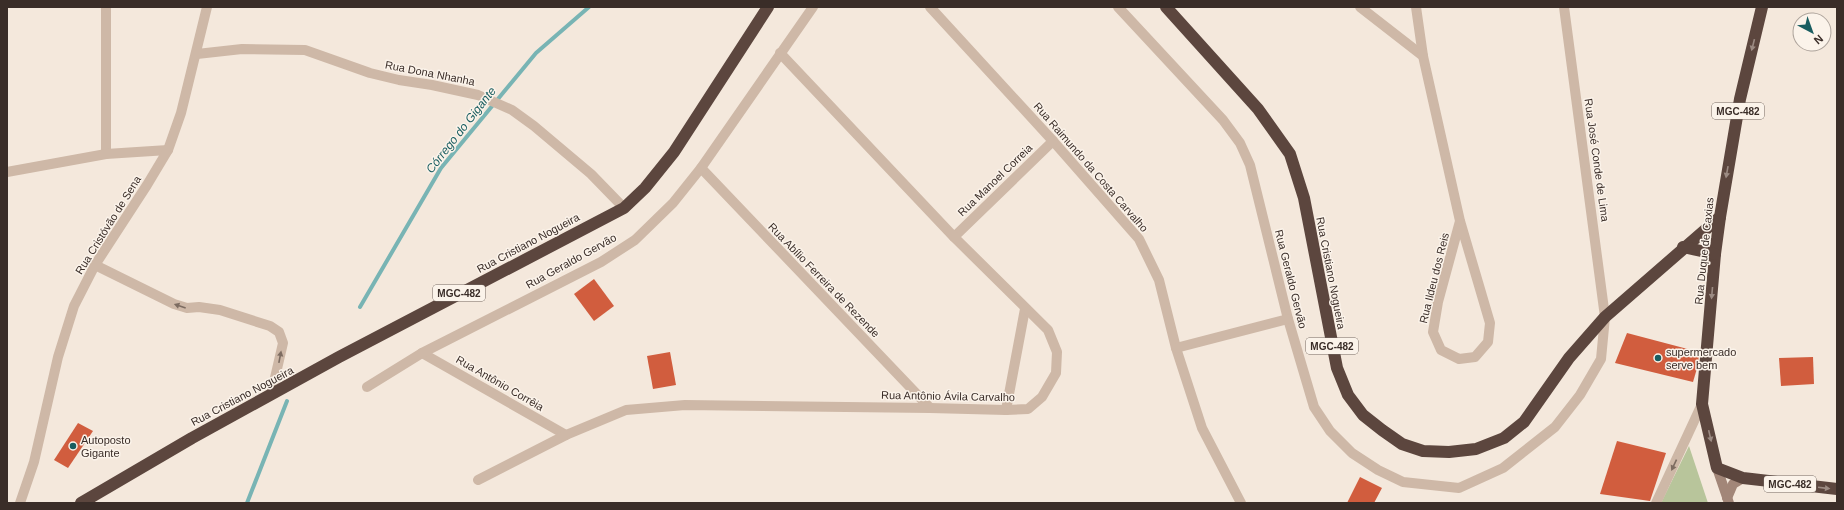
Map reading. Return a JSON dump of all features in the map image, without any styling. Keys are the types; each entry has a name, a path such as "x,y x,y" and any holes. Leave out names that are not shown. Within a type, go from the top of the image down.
{"highway":[{"name":"Rua Cristiano Nogueira","path":"81,503 192,438 421,313 624,208 645,188 674,152 768,7"},
{"name":"Rua Cristiano Nogueira","path":"1166,7 1258,110 1290,154 1304,198 1336,368 1348,395 1363,415 1382,430 1402,444 1423,451 1449,452 1476,449 1504,438 1524,422 1569,358 1605,317"},
{"name":"Rua Duque de Caxias","path":"1717,468 1702,404 1715,254 1740,98 1762,7"},
{"name":"MGC-482","path":"1605,317 1683,247 1720,217"},
{"path":"1683,247 1715,254"},
{"name":"MGC-482","path":"1717,468 1743,478 1837,489"}],"street":[{"path":"106,7 106,154"},
{"name":"Rua Cristóvão de Sena","path":"20,503 34,462 58,357 74,306 95,265 147,186 168,150 181,113 197,54 207,7"},
{"name":"Rua Geraldo Gervão","path":"367,387 422,353 601,262 635,240 673,203 701,168 813,7"},
{"name":"Rua Raimundo da Costa Carvalho","path":"930,7 1053,141 1139,239 1159,280 1176,348 1202,428 1241,503"},
{"name":"Rua Geraldo Gervão","path":"1118,7 1222,120 1240,143 1250,165 1288,319 1314,407 1330,431 1352,453 1378,470 1403,482 1459,488 1503,468 1554,427 1580,395 1601,359 1605,317"},
{"path":"1360,7 1423,56"},
{"name":"Rua Ildeu dos Reis","path":"1416,7 1423,56 1460,221 1490,323 1488,342 1475,357 1459,359 1441,350 1433,332 1438,302 1460,221"},
{"name":"Rua José Conde de Lima","path":"1564,7 1605,317"},
{"name":"Rua Dona Nhanha","path":"197,54 242,49 305,50 377,75 478,95 512,110 591,174 624,208"},
{"name":"Rua Antônio Ávila Carvalho","path":"478,480 566,435 626,410 685,405 1006,410 1028,409 1042,397 1056,373 1057,352 1048,330 1025,309 954,237 780,53"},
{"name":"Rua Manoel Correia","path":"954,237 1053,141"},
{"path":"7,172 106,154 168,150"},
{"name":"Rua Abílio Ferreira de Rezende","path":"701,168 930,408"},
{"path":"95,265 174,304 187,308 199,307 220,310 270,326 279,332 283,343 271,395"},
{"path":"1006,410 1025,309"},
{"path":"1176,348 1288,319"},
{"name":"Rua Antônio Corrêia","path":"422,353 566,435"},
{"path":"1656,503 1702,404"},
{"name":"Rua Duque de Caxias","path":"1717,468 1728,500"},
{"name":"Rua Duque de Caxias","path":"1728,500 1733,484 1743,478"}],"green space":[{"path":"1689,446 1708,503 1661,503"}],"building":[{"path":"594,279 614,306 594,321 574,294"},
{"name":"supermercado serve bem","path":"1627,333 1699,352 1698,365 1693,382 1615,363"},
{"path":"670,352 676,385 653,389 647,356"},
{"path":"1813,357 1814,384 1781,386 1779,358"},
{"name":"Autoposto Gigante","path":"78,423 93,431 68,468 54,460"},
{"path":"1617,441 1666,453 1650,501 1600,494"},
{"path":"1360,477 1382,488 1374,503 1347,503"}],"waterway":[{"name":"Córrego do Gigante","path":"360,307 441,168 536,53 589,7"},
{"name":"Córrego do Gigante","path":"247,503 287,401"}],"place":[{"name":"supermercado serve bem","path":"1658,358"},
{"name":"Autoposto Gigante","path":"73,446"}]}
